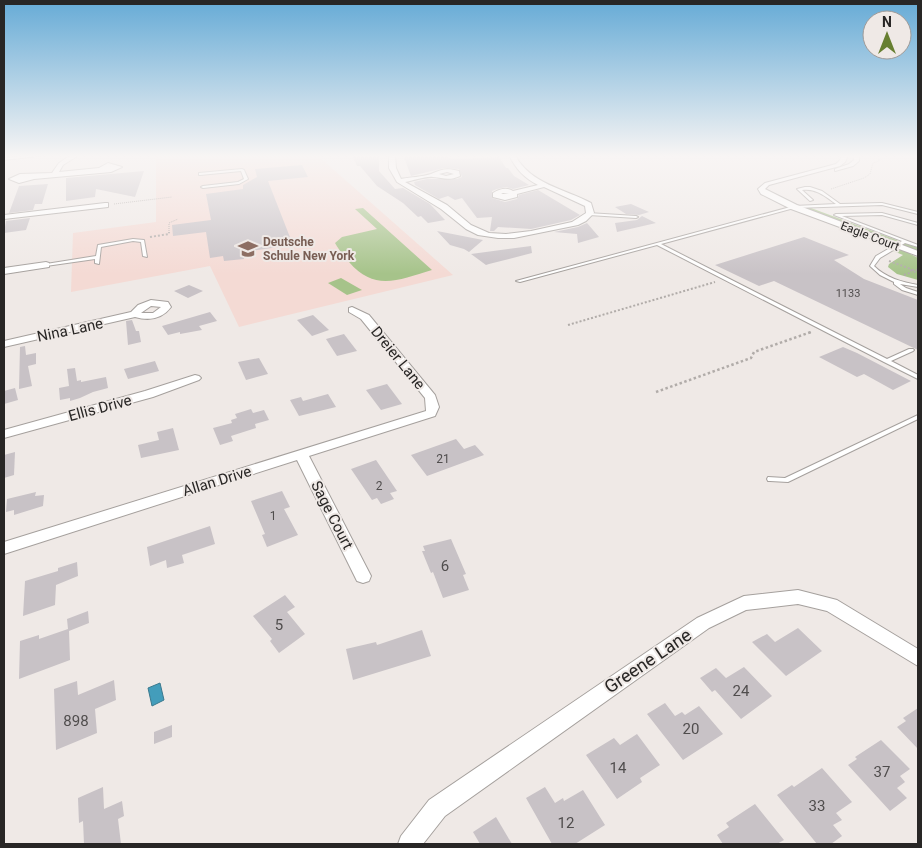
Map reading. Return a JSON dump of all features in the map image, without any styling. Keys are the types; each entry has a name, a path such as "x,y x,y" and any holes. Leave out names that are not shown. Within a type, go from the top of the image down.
{"street":[{"path":"422,195 444,207 459,222 473,230 486,234 519,236 583,220 589,214 588,205 582,200 569,195"},
{"path":"765,195 774,207 774,212"},
{"name":"Eagle Court","path":"776,195 780,200 794,207"},
{"name":"Eagle Court","path":"768,197 918,254"},
{"path":"4,217 105,205"},
{"path":"4,271 46,264"},
{"name":"Dreier Lane","path":"352,310 365,317 431,398 433,407 431,413"},
{"name":"Nina Lane","path":"4,344 135,314"},
{"name":"Ellis Drive","path":"4,434 149,394 195,378"},
{"name":"Allan Drive","path":"4,548 431,413"},
{"name":"Sage Court","path":"301,454 364,576"},
{"name":"Greene Lane","path":"408,844 437,808 703,623 744,603 798,597 831,605 918,658"}],"lane":[{"path":"805,195 811,200"},
{"path":"825,195 839,204"},
{"path":"518,281 794,207 882,204 918,213"},
{"path":"589,214 636,216"},
{"path":"918,224 882,214 836,215 918,246"},
{"path":"97,263 99,246 138,239 143,241 145,256"},
{"path":"905,241 878,256 872,266 877,272 893,280 904,289 918,294"},
{"path":"658,244 918,377"},
{"path":"46,264 98,256"},
{"path":"893,280 918,286"},
{"path":"886,361 911,350"},
{"path":"770,479 786,480 918,418"}],"path":[{"path":"105,205 172,197"},
{"path":"138,239 169,234 169,223 178,219"},
{"path":"878,256 910,270 918,271"},
{"path":"568,325 726,279"},
{"path":"656,392 751,358 754,352 823,328"}],"shaded area":[{"name":"Deutsche Schule New York","path":"156,195 362,195 453,275 239,327 210,266 71,292 73,233 156,222"}],"green space":[{"path":"807,205 918,248 918,251 803,208 803,206"},
{"path":"363,208 432,270 388,281 368,277 359,271 349,262 335,243 342,237 377,229 355,209"},
{"path":"903,250 918,258 918,280 897,274 888,267 889,264 903,255 893,251"},
{"path":"341,278 362,290 347,295 328,283"}],"water":[{"path":"160,683 164,700 152,706 148,688"}],"building":[{"path":"16,195 45,195 42,204 35,204 33,210 9,213"},
{"path":"66,195 95,195 95,197 66,201"},
{"path":"206,195 273,195 293,245 243,252 244,259 224,261 223,256 210,258 206,232 173,236 172,225 211,220"},
{"path":"390,195 414,195 430,204 445,220 428,223 421,216 418,217 403,203"},
{"path":"431,195 492,195 492,198 505,202 517,199 521,195 546,195 580,215 571,220 531,229 498,227 494,231 490,231 492,217 477,218 462,198 455,200 448,196 439,199"},
{"path":"631,204 649,212 639,215 626,214 615,207"},
{"path":"642,216 656,223 617,232 615,223 637,220"},
{"path":"30,218 26,230 4,233 6,221"},
{"path":"587,223 599,237 578,243 577,234 554,232 578,227"},
{"path":"437,231 483,240 469,252 450,245"},
{"path":"804,237 849,255 834,260 864,279 918,300 918,350 774,281 759,286 715,265"},
{"path":"531,246 532,253 486,265 471,254"},
{"path":"189,285 203,291 188,298 174,291"},
{"path":"210,312 217,321 199,326 202,330 168,335 162,326"},
{"path":"313,315 329,330 312,336 297,320"},
{"path":"132,320 136,331 139,331 141,342 128,345 126,321"},
{"path":"344,334 357,351 337,356 326,339"},
{"path":"25,346 26,355 36,353 36,364 28,366 32,386 19,389 20,347"},
{"path":"843,347 911,381 893,390 864,374 857,377 819,357"},
{"path":"259,358 268,374 246,380 238,362"},
{"path":"155,361 159,371 128,379 124,369"},
{"path":"75,368 77,381 81,380 81,382 106,377 108,388 70,401 70,398 60,400 59,388 69,386 67,369"},
{"path":"387,384 402,404 381,410 366,390"},
{"path":"15,388 18,400 4,404 4,391"},
{"path":"328,394 336,407 299,416 290,400 301,397 303,401"},
{"path":"251,409 253,413 264,410 269,420 255,424 256,428 231,436 233,441 220,445 213,428 232,423 231,420 237,418 235,414"},
{"path":"173,428 179,450 141,458 138,445 159,440 157,432"},
{"path":"456,439 464,449 475,445 484,455 427,476 411,455"},
{"path":"15,452 14,475 4,478 4,455"},
{"path":"376,460 397,491 390,493 394,499 381,504 377,498 372,500 351,469"},
{"path":"282,491 290,507 284,509 298,535 267,547 262,535 265,534 251,501"},
{"path":"36,492 35,496 44,495 43,506 14,515 14,510 6,512 7,499"},
{"path":"210,526 215,544 182,555 184,563 167,568 166,560 150,566 147,547"},
{"path":"451,539 466,574 463,575 469,590 443,598 422,551 425,551 423,546"},
{"path":"77,562 78,576 56,585 55,605 23,616 25,581 58,571 58,568"},
{"path":"285,595 295,607 287,612 305,634 279,653 270,641 272,639 253,616"},
{"path":"88,611 89,623 69,631 70,660 19,679 20,641 39,635 39,639 68,629 67,619"},
{"path":"798,628 822,651 786,676 752,642 767,634 775,642"},
{"path":"422,630 431,656 353,680 346,649 376,642 377,645"},
{"path":"744,667 772,696 741,719 715,690 712,692 700,678 716,668 726,678"},
{"path":"114,680 116,700 95,709 97,733 56,750 54,689 77,681 78,695"},
{"path":"665,703 675,716 682,712 685,715 699,706 723,734 683,760 647,714"},
{"path":"918,708 918,749 897,727 906,721 903,718"},
{"path":"172,725 172,737 154,744 154,732"},
{"path":"637,734 660,765 640,778 642,782 617,799 586,755 614,738 620,745"},
{"path":"881,740 910,769 900,776 905,782 897,788 907,798 890,811 848,765 857,759 855,757"},
{"path":"822,768 852,802 836,813 842,820 833,825 842,836 831,844 817,844 777,795 792,785 794,787"},
{"path":"103,787 104,809 122,801 124,816 118,819 121,844 84,844 83,821 79,823 78,798"},
{"path":"545,787 555,803 563,798 564,801 583,790 605,825 575,844 552,844 526,798"},
{"path":"755,804 784,840 777,844 723,844 717,835 729,827 726,823"},
{"path":"496,817 512,844 480,844 473,832"}],"place":[{"name":"Deutsche Schule New York","path":"248,249"}]}
